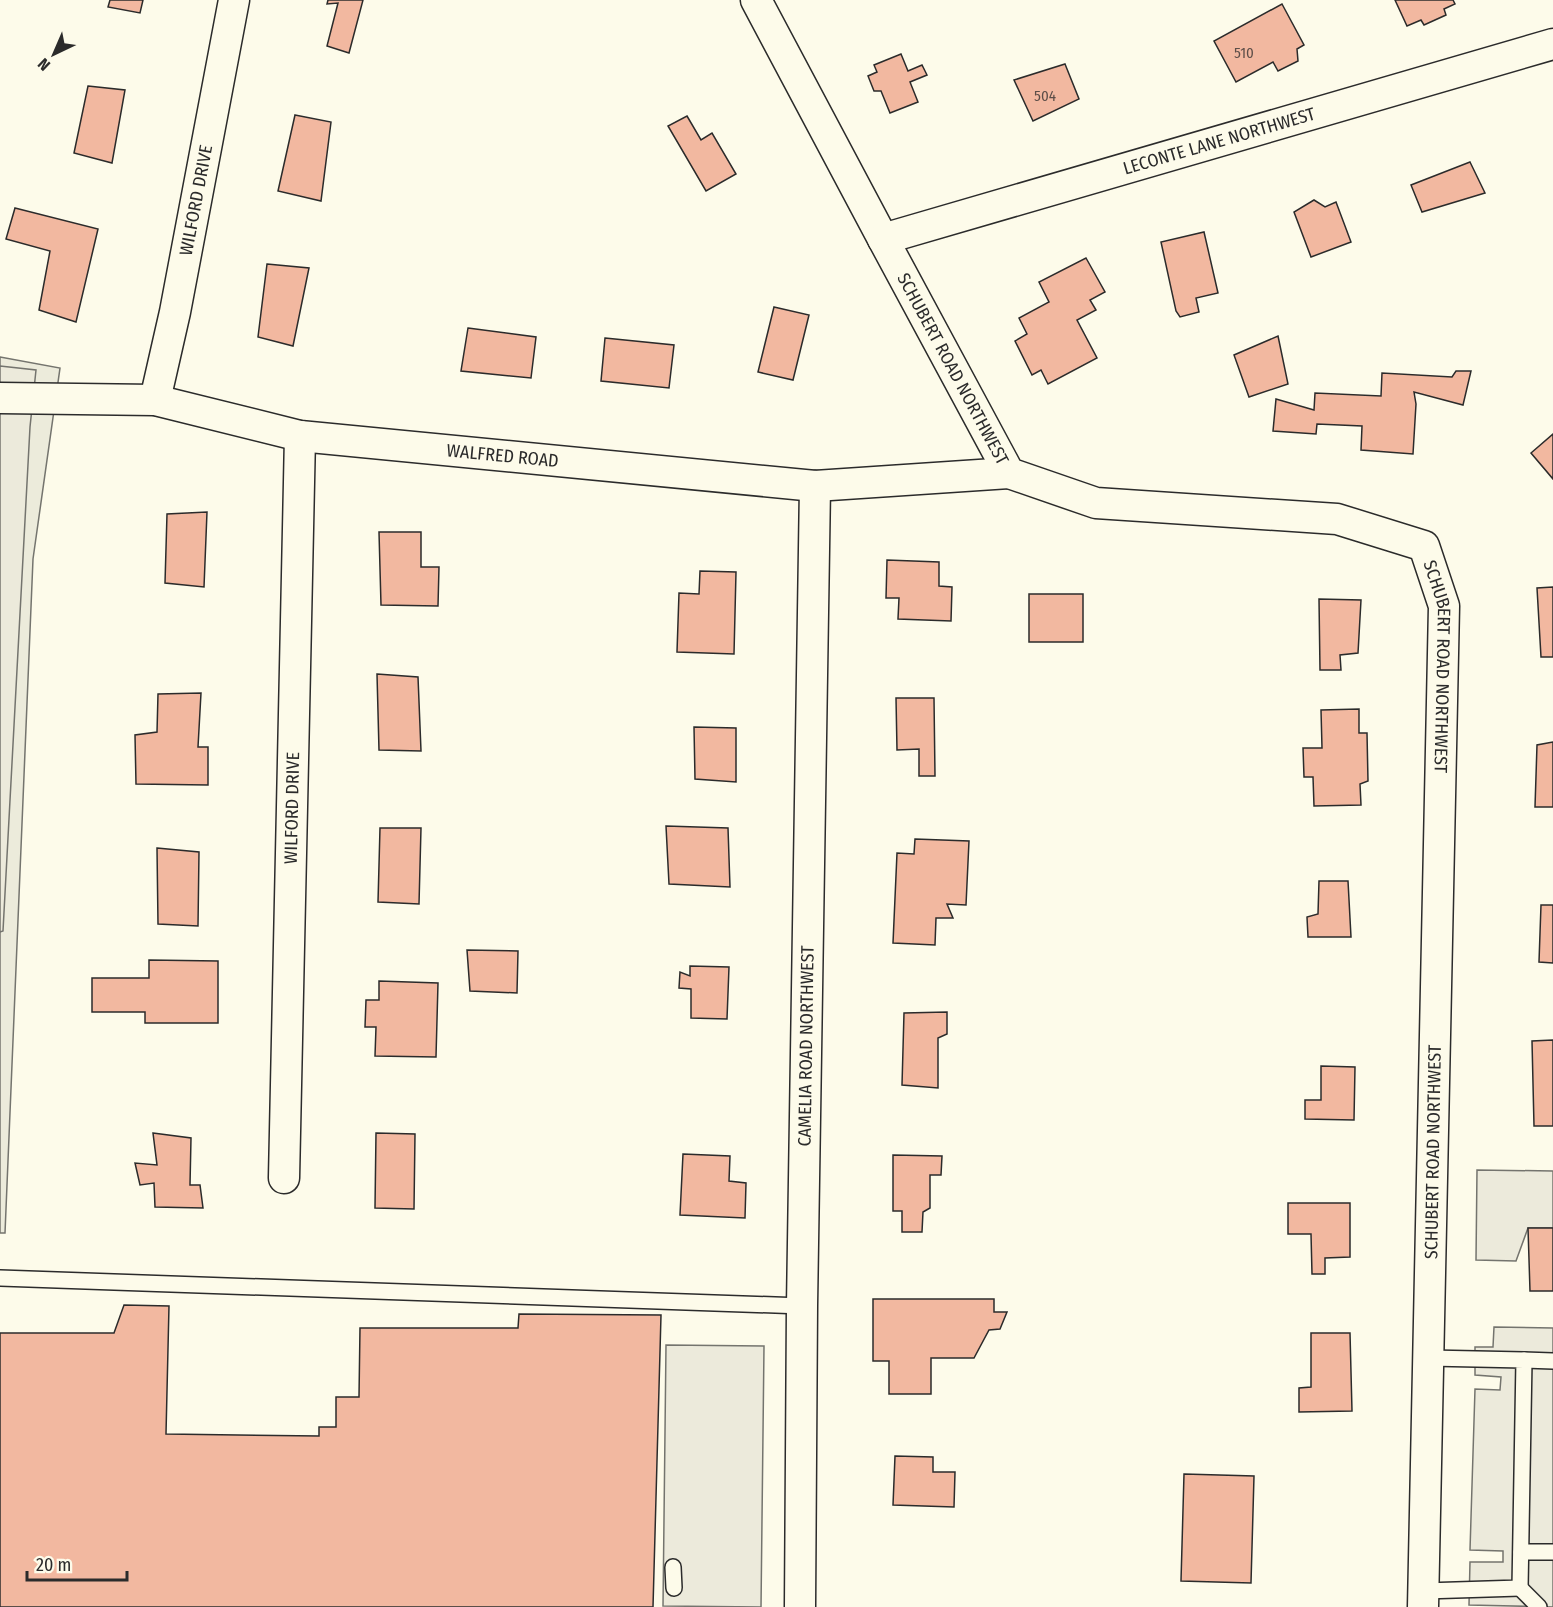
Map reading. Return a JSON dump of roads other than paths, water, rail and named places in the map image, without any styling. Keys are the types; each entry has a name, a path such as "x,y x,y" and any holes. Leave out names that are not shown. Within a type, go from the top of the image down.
{"street":[{"name":"WILFORD DRIVE","path":"155,400 175,312 234,0"},
{"name":"SCHUBERT ROAD NORTHWEST","path":"756,0 1009,472 1096,504 1337,519 1424,546 1444,606 1424,1599"},
{"name":"LECONTE LANE NORTHWEST","path":"883,239 1553,44"},
{"name":"WALFRED ROAD","path":"0,398 155,400 300,436 815,486 1009,472"},
{"name":"WILFORD DRIVE","path":"284,1178 300,436"},
{"name":"CAMELIA ROAD NORTHWEST","path":"800,1607 802,1306 815,486"}],"lane":[{"path":"0,1278 802,1306"},
{"path":"1429,1358 1553,1361"},
{"path":"1524,1360 1520,1588 1539,1607"},
{"path":"1521,1552 1553,1552"},
{"path":"673,1568 674,1588"},
{"path":"1424,1599 1520,1588"}]}
